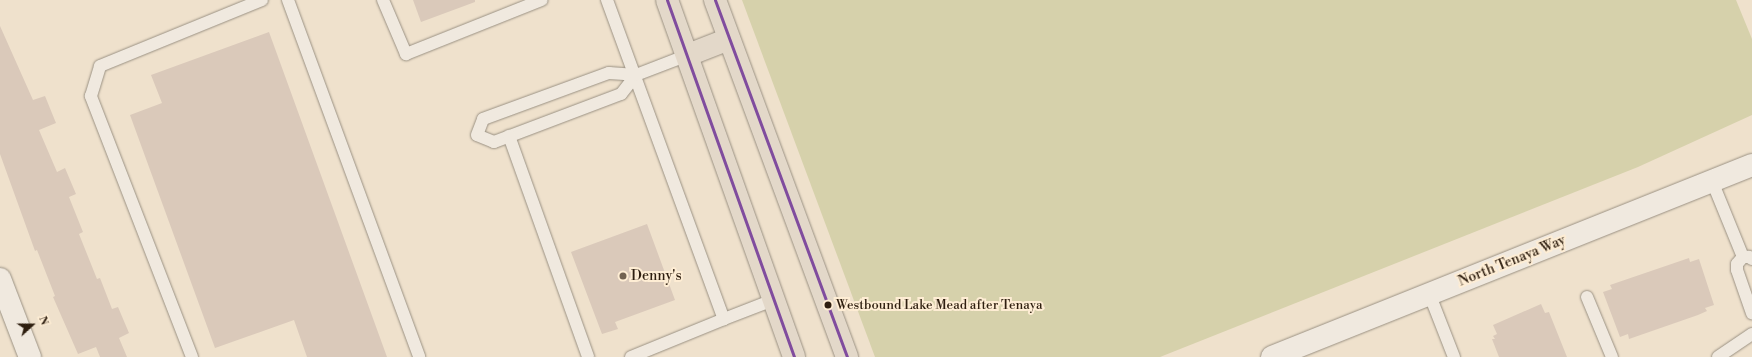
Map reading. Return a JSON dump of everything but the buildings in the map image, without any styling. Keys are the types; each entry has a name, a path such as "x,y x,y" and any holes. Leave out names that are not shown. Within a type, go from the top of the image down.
{"main road":[{"path":"668,0 794,357"},
{"path":"715,0 847,357"},
{"path":"688,55 729,39"},
{"name":"North Tenaya Way","path":"1272,357 1429,293 1752,166"},
{"path":"0,279 30,357"}],"lane":[{"path":"192,357 91,96 100,66 262,0"},
{"path":"288,0 419,357"},
{"path":"383,0 406,54 542,0"},
{"path":"607,0 636,75 724,320"},
{"path":"636,75 621,94 494,142 477,135 483,119 609,73 636,75 688,55"},
{"path":"509,136 588,357"},
{"path":"1712,181 1748,258 1739,260 1737,270 1748,288 1752,313"},
{"path":"1429,293 1454,357"},
{"path":"1587,297 1612,357"},
{"path":"631,357 773,300"},
{"path":"1718,357 1752,334"}],"shaded area":[{"path":"742,0 1736,0 1752,39 1752,115 1638,167 1160,357 875,357"}],"transit line":[{"path":"667,0 794,357"},
{"path":"715,0 847,357"}],"place":[{"name":"Denny's","path":"623,276"},
{"name":"Westbound Lake Mead after Tenaya","path":"828,305"}]}
